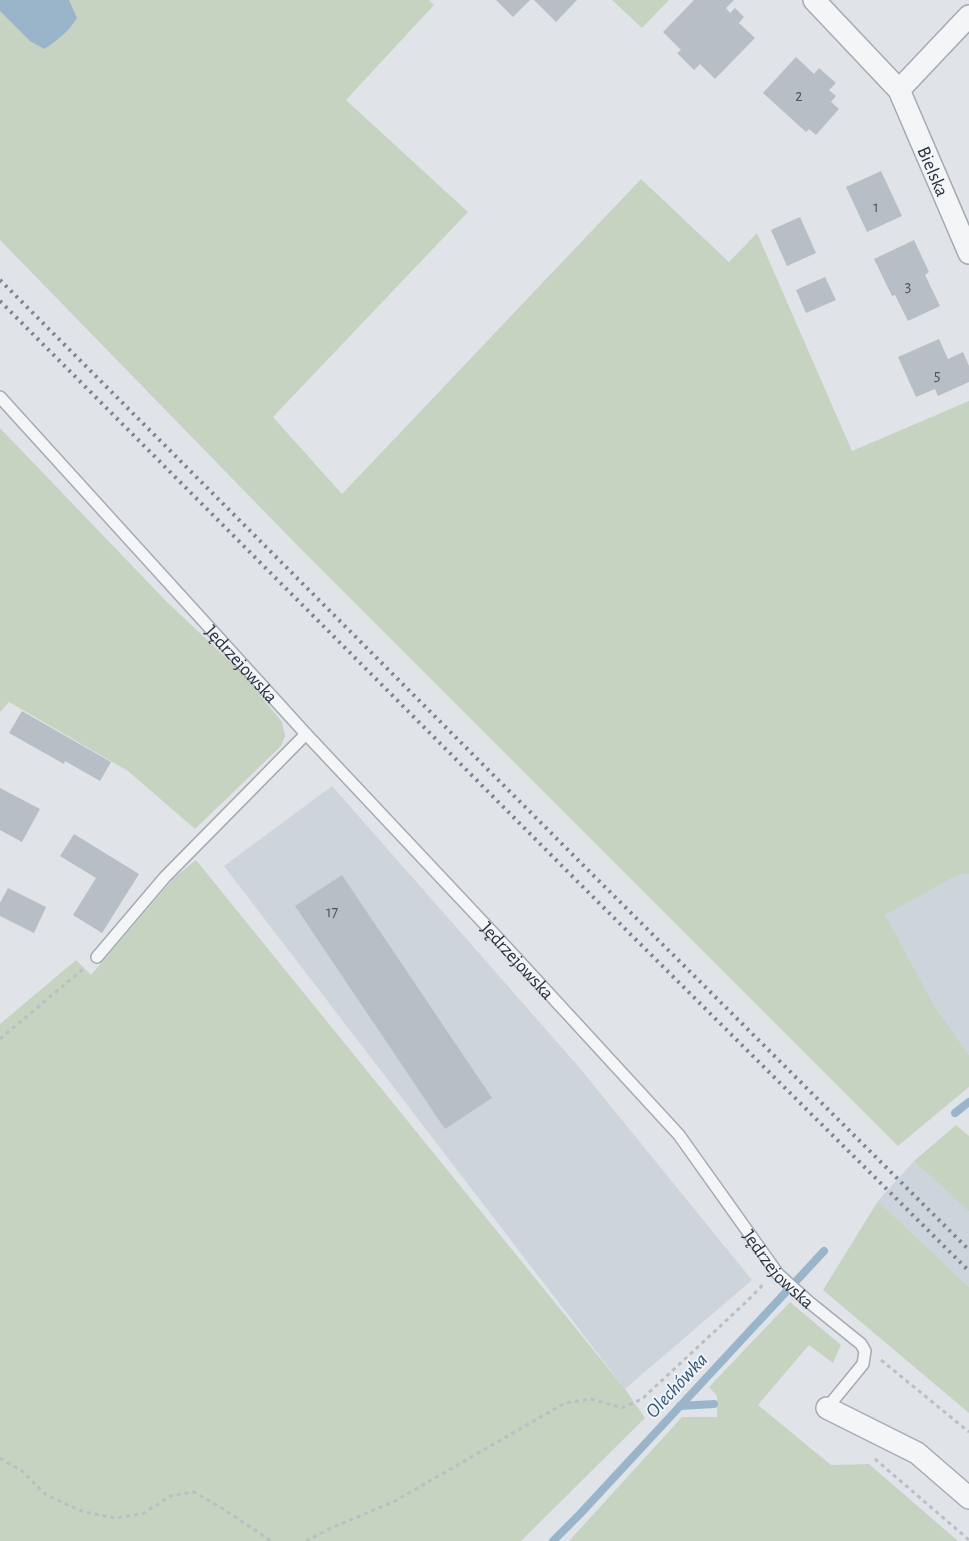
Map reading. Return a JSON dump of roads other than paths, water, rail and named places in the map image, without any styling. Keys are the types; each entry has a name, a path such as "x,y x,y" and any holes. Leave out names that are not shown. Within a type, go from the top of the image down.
{"street":[{"path":"814,0 899,90 969,16"},
{"name":"Bielska","path":"899,90 969,253"},
{"path":"827,1408 917,1453 969,1498"}],"lane":[{"name":"Jędrzejowska","path":"0,397 306,734 679,1135 778,1274 861,1344 865,1351 863,1364 827,1408"},
{"path":"97,957 165,877 306,734"}],"water":[{"path":"0,0 69,0 77,18 54,43 44,49 30,41 0,11"}],"waterway":[{"name":"Olechówka","path":"955,1113 969,1102"},
{"name":"Olechówka","path":"553,1541 824,1251"},
{"path":"680,1406 714,1404"}],"railway":[{"path":"0,280 969,1250"},
{"path":"0,301 580,884 969,1271"}]}
